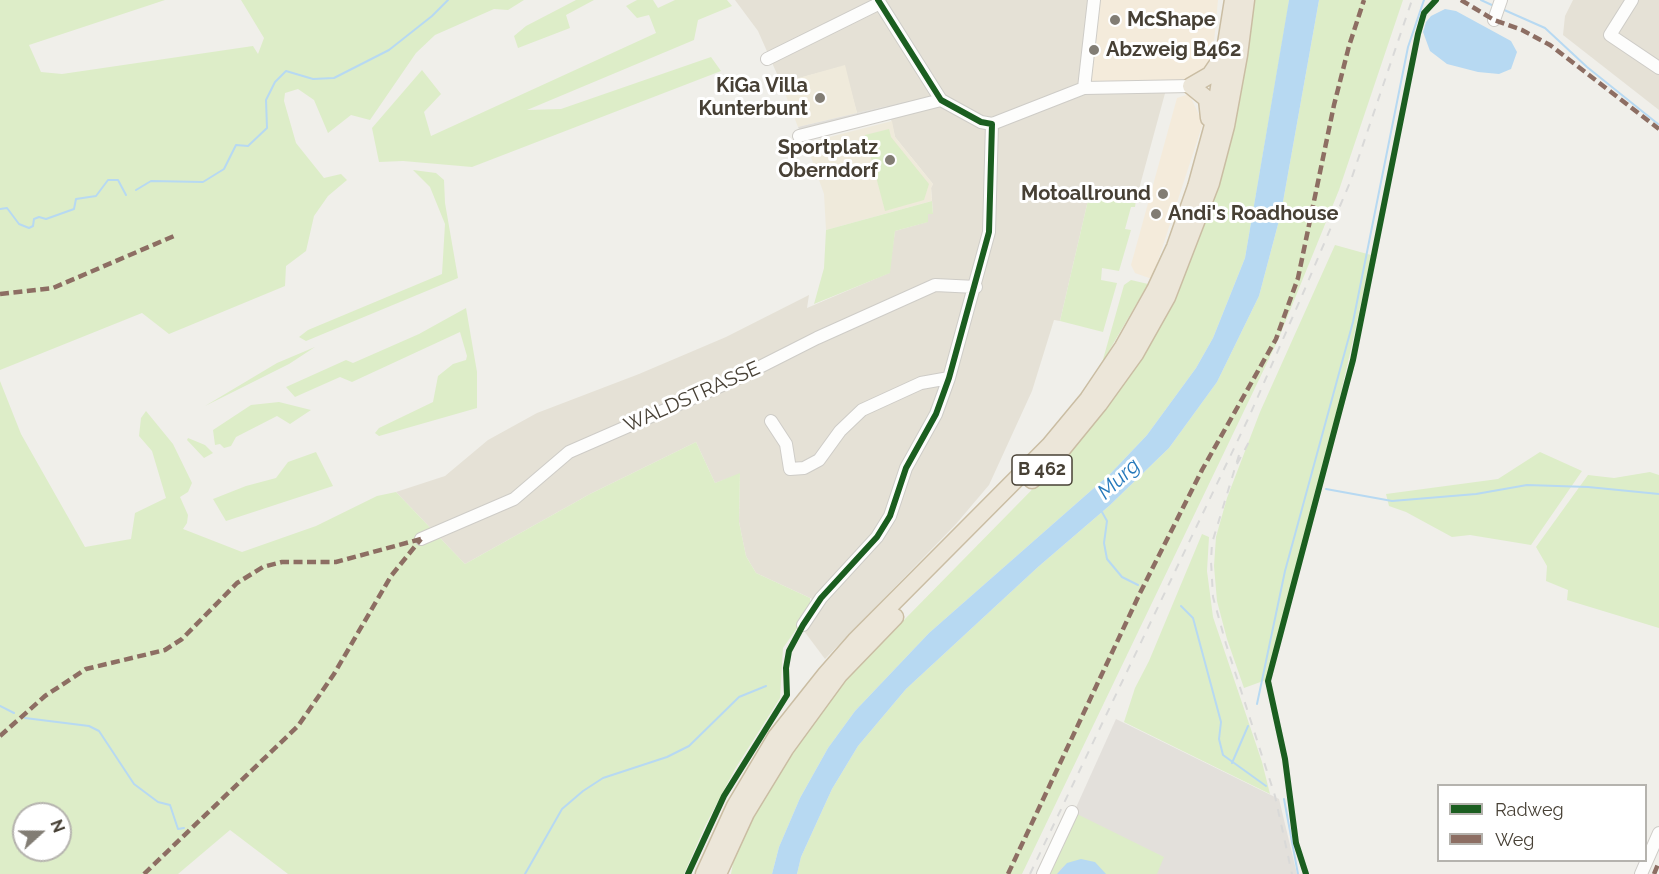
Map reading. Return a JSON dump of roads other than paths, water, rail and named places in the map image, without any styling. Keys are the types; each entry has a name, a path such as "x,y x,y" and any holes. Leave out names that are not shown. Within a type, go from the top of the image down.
{"highway":[{"name":"B 462","path":"704,874 735,806 776,737 826,674 855,641 1049,446 1088,399 1123,347 1170,258 1196,187 1213,125 1227,51 1233,0"},
{"name":"B 462","path":"718,874 746,813 785,749 839,675 1059,453 1100,404 1135,354 1167,297 1211,183 1226,126 1239,55 1245,0"},
{"path":"1213,125 1209,117 1207,99 1191,86 1210,75 1227,51"}],"street":[{"path":"1084,88 1094,0"},
{"path":"1632,0 1610,35 1659,68"},
{"path":"768,59 879,1 941,100 981,122 992,124 1084,88 1191,86"},
{"path":"799,136 941,100"},
{"path":"803,625 821,598 877,537 890,516 906,468 936,414 976,287 989,232 992,124"},
{"name":"WALDSTRASSE","path":"421,539 514,499 569,452 734,380 913,294 935,285 976,287"},
{"path":"771,421 786,444 790,469 804,468 819,459 840,431 862,410 921,383 949,378"},
{"path":"1043,874 1072,812"},
{"path":"1647,860 1659,832"}],"water":[{"name":"Murg","path":"1289,0 1319,0 1281,213 1259,296 1217,382 1169,448 1109,506 1038,567 906,689 858,746 832,789 801,857 797,874 772,874 779,847 800,798 828,748 855,711 929,633 1111,473 1147,435 1196,368 1213,338 1245,258"},
{"path":"1445,9 1456,11 1511,41 1517,52 1511,69 1499,74 1478,72 1447,64 1430,51 1423,32 1426,22 1431,16"},
{"path":"1081,859 1095,862 1106,874 1057,874 1067,863"}],"waterway":[{"path":"136,190 151,181 203,182 224,169 236,145 248,146 267,128 266,100 275,82 286,71 313,79 334,78 389,50 432,16 448,0"},
{"path":"1257,704 1285,571 1353,322 1408,47 1424,0"},
{"path":"1481,0 1494,6"},
{"path":"1502,9 1545,28 1587,67 1658,124"},
{"path":"0,209 7,208 19,224 29,228 33,226 34,219 39,217 46,219 74,209 76,199 96,196 108,180 118,180 126,195"},
{"path":"1326,489 1392,501 1476,494 1527,485 1588,487 1659,494"},
{"path":"1102,512 1107,521 1104,543 1107,559 1122,577 1138,585"},
{"path":"1181,606 1193,618 1221,722 1219,739 1223,755 1266,786"},
{"path":"525,874 562,809 583,791 603,778 667,757 689,746 739,697 766,686"},
{"path":"0,706 14,713"},
{"path":"25,718 89,726 99,731 134,784 158,802 170,805 178,829 184,828"},
{"path":"1232,763 1248,726"},
{"path":"1284,799 1298,874"}],"railway":[{"path":"1030,874 1249,417 1351,180 1412,0"},
{"path":"1237,464 1250,440"},
{"path":"1239,455 1212,543 1213,597 1275,796 1292,874"}],"place":[{"name":"McShape","path":"1115,20"},
{"name":"Abzweig B462","path":"1094,50"},
{"name":"KiGa Villa Kunterbunt","path":"820,98"},
{"name":"Sportplatz Oberndorf","path":"890,160"},
{"name":"Motoallround","path":"1163,194"},
{"name":"Andi's Roadhouse","path":"1156,214"}]}
